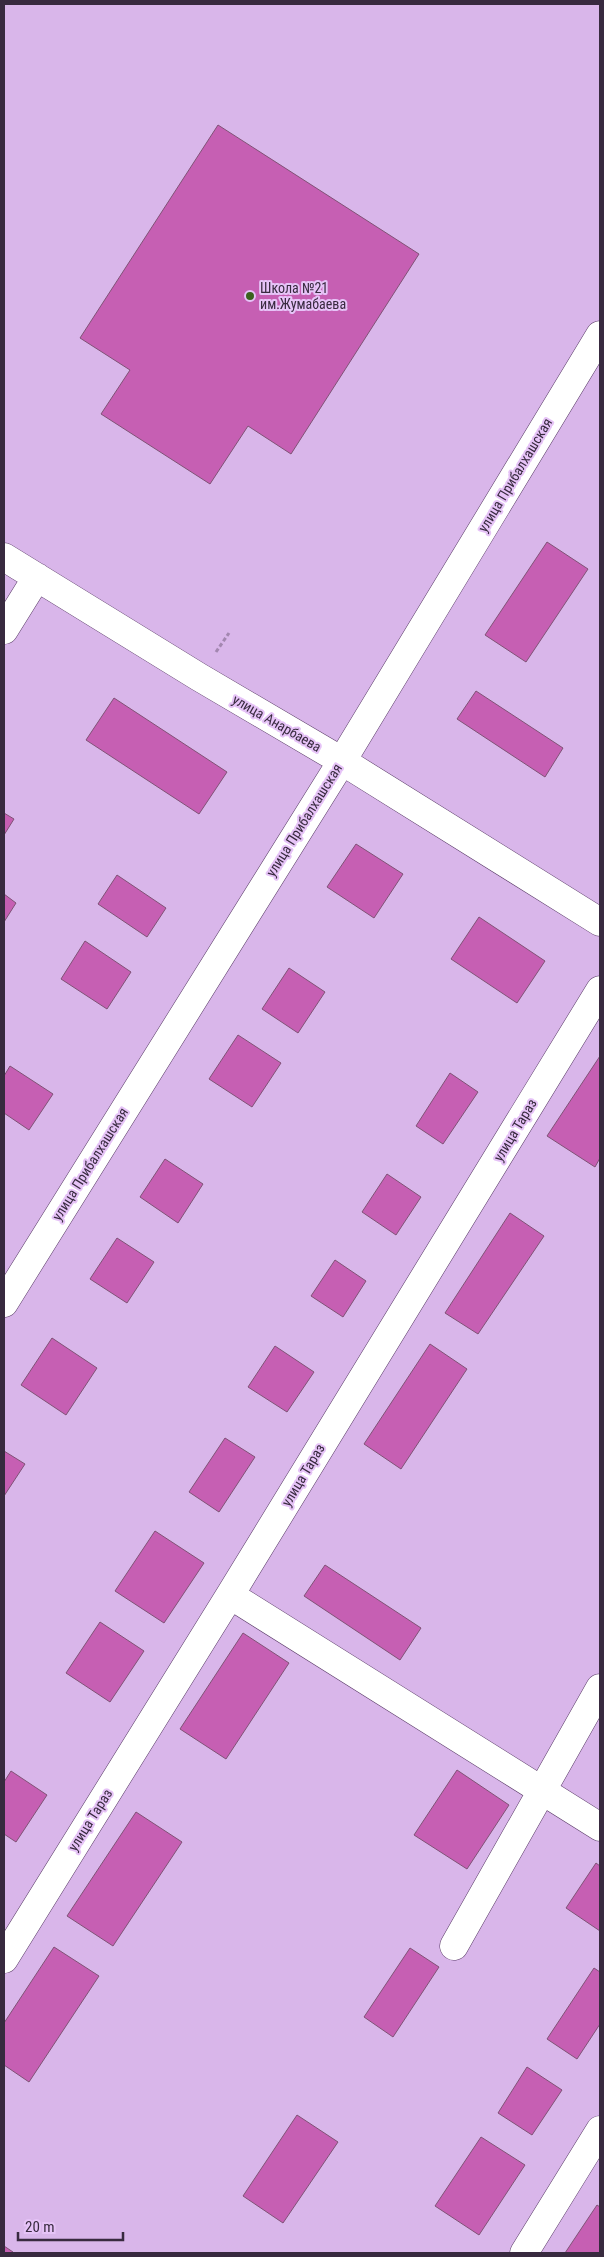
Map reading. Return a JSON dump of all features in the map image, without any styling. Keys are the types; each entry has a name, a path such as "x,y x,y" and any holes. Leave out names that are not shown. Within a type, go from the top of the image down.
{"street":[{"name":"улица Прибалхашская","path":"4,1302 342,761 600,336"},
{"name":"улица Анарбаева","path":"4,557 199,677 342,761 600,922"},
{"path":"4,630 37,577"},
{"name":"улица Тараз","path":"4,1959 230,1595 600,990"},
{"path":"230,1595 600,1827"},
{"path":"454,1946 600,1688"},
{"path":"524,2253 600,2130"}],"building":[{"name":"Школа №21 им.Жумабаева","path":"218,125 419,254 291,454 248,426 210,484 101,414 130,370 80,338"},
{"path":"547,542 588,569 526,662 485,635"},
{"path":"476,691 563,748 545,777 457,719"},
{"path":"114,698 227,772 199,814 86,740"},
{"path":"4,813 14,819 4,835"},
{"path":"356,844 403,874 374,918 327,887"},
{"path":"117,875 166,908 147,937 98,904"},
{"path":"4,894 16,903 4,922"},
{"path":"479,917 545,961 517,1003 451,959"},
{"path":"85,941 131,972 107,1009 61,979"},
{"path":"289,968 325,992 298,1033 262,1009"},
{"path":"238,1035 281,1063 252,1107 209,1079"},
{"path":"600,1056 600,1158 595,1167 547,1136"},
{"path":"10,1066 53,1094 29,1130 4,1113 4,1076"},
{"path":"450,1073 478,1092 443,1144 416,1126"},
{"path":"165,1159 203,1184 178,1223 140,1197"},
{"path":"387,1174 421,1197 396,1235 362,1212"},
{"path":"510,1213 544,1236 478,1334 445,1313"},
{"path":"117,1238 154,1262 127,1303 90,1279"},
{"path":"335,1260 366,1281 343,1317 311,1296"},
{"path":"52,1338 97,1368 66,1415 21,1385"},
{"path":"430,1344 467,1369 401,1469 364,1444"},
{"path":"275,1346 314,1372 287,1412 248,1387"},
{"path":"225,1438 255,1457 219,1512 189,1492"},
{"path":"4,1451 25,1464 4,1496"},
{"path":"155,1531 204,1563 164,1623 115,1591"},
{"path":"325,1565 421,1628 400,1660 304,1596"},
{"path":"100,1622 144,1651 110,1702 66,1673"},
{"path":"243,1633 289,1663 226,1759 180,1729"},
{"path":"457,1770 509,1805 467,1869 414,1835"},
{"path":"11,1771 47,1795 16,1842 4,1834 4,1782"},
{"path":"136,1812 182,1842 113,1946 67,1916"},
{"path":"596,1863 600,1866 600,1931 566,1908"},
{"path":"54,1947 99,1976 29,2082 4,2065 4,2023"},
{"path":"410,1948 439,1967 393,2037 364,2017"},
{"path":"594,1968 600,1972 600,2024 577,2059 547,2039"},
{"path":"527,2067 562,2090 532,2135 498,2113"},
{"path":"297,2115 338,2142 283,2223 243,2196"},
{"path":"481,2137 525,2165 479,2235 435,2206"},
{"path":"597,2205 600,2207 600,2253 565,2253"},
{"path":"4,2246 13,2252 4,2253"}],"place":[{"name":"Школа №21 им.Жумабаева","path":"250,296"}]}
